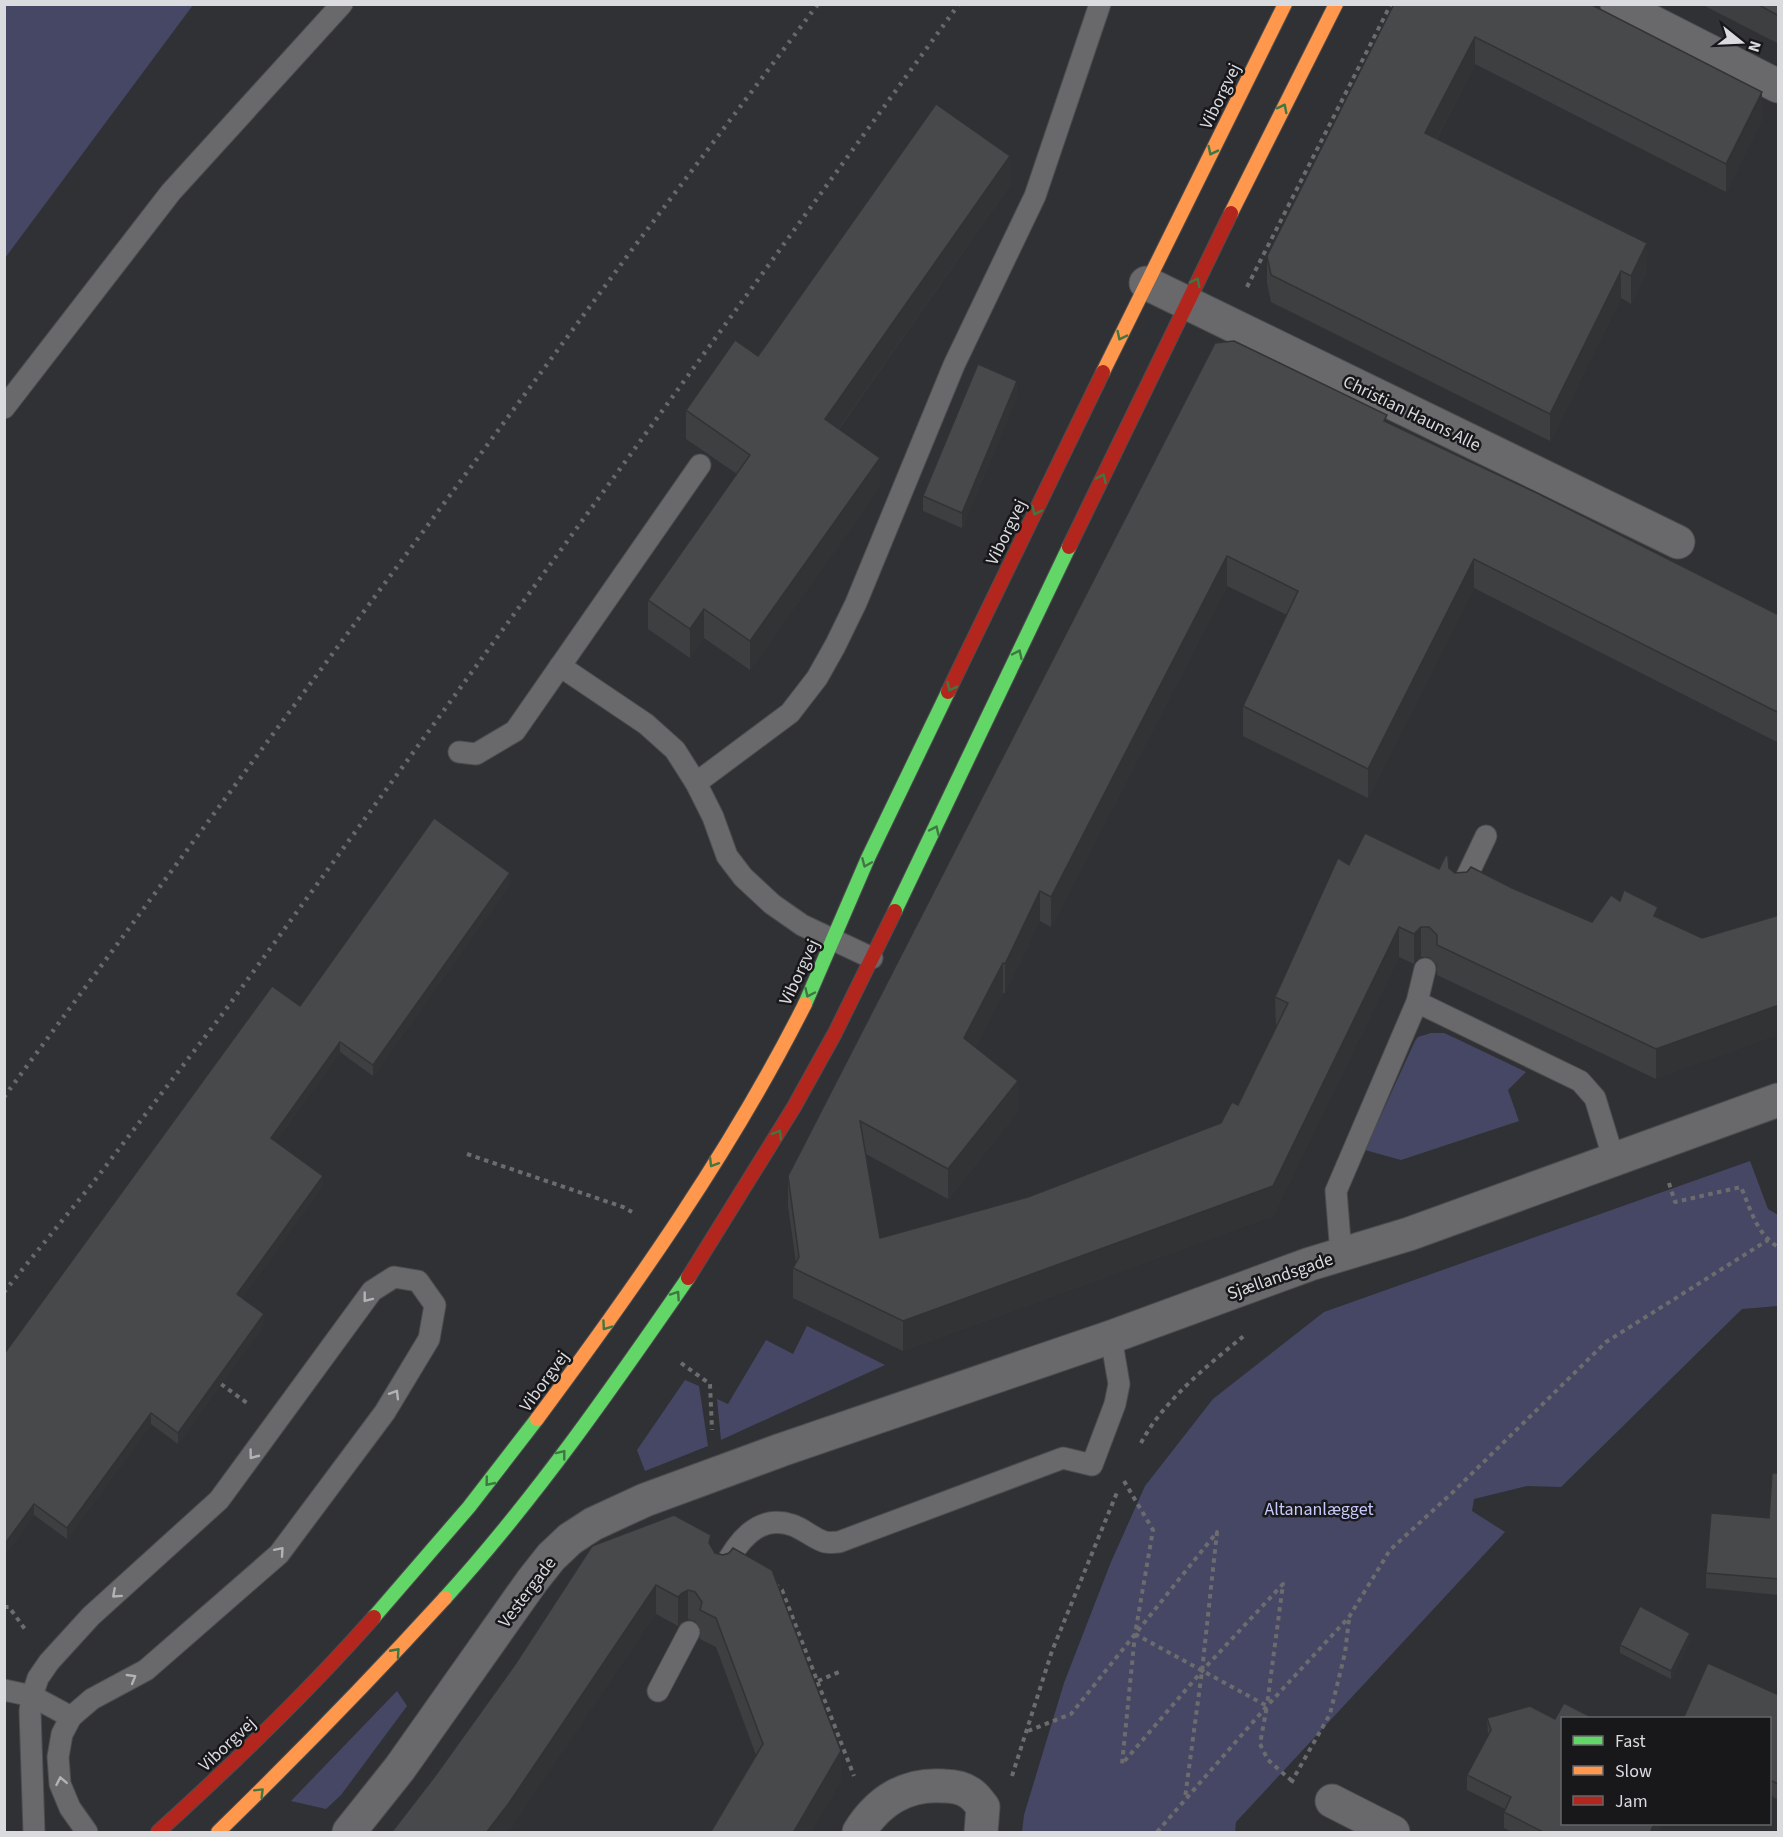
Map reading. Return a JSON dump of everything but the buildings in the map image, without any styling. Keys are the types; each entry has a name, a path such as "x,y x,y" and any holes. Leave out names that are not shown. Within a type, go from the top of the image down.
{"main road":[{"name":"Viborgvej","path":"158,1833 280,1719 356,1639 492,1480 552,1402 669,1234 759,1088 799,1015 834,940 868,858 1146,283 1285,4"},
{"path":"218,1833 314,1738 462,1580 583,1427 695,1267 736,1202 794,1107 835,1033 1186,303 1336,4"}],"street":[{"path":"1617,4 1779,86"},
{"name":"Christian Hauns Alle","path":"1146,283 1678,543"},
{"name":"Sjællandsgade","path":"782,1450 1310,1264 1409,1234 1779,1100"},
{"name":"Vestergade","path":"349,1833 400,1768 532,1581 551,1557 570,1539 593,1524 634,1505 782,1450"},
{"path":"864,1824 888,1799 910,1789 933,1785 953,1786 970,1792 982,1820"},
{"path":"1332,1802 1393,1833"}],"lane":[{"path":"4,408 171,192 342,4"},
{"path":"696,783 790,713 817,678 835,646 856,603 954,365 1035,196 1100,4"},
{"path":"459,752 476,754 514,731 700,465"},
{"path":"560,666 646,724 675,750 696,783 713,817 727,856 743,877 772,904 802,925 872,958"},
{"path":"1460,891 1486,836"},
{"path":"1341,1254 1336,1191 1417,1002 1425,969"},
{"path":"1417,1002 1580,1081 1595,1098 1614,1160"},
{"path":"34,1833 30,1712 32,1695 38,1678 49,1662 92,1616 219,1500 372,1291 394,1277 418,1281 435,1305 429,1339 385,1412 279,1554 146,1670 92,1700 71,1717 62,1734 58,1758 60,1784 70,1808 87,1833"},
{"path":"722,1571 734,1548 746,1534 760,1526 776,1522 792,1525 825,1542 839,1542 1063,1458 1092,1465 1116,1404 1119,1384 1111,1336"},
{"path":"658,1691 689,1632"},
{"path":"4,1690 32,1695 71,1717"}],"path":[{"path":"467,1154 623,1207 669,1234"},
{"path":"1675,1202 1741,1187 1759,1230 1779,1247"},
{"path":"1157,1833 1185,1798 1349,1617 1390,1550 1454,1492 1606,1342 1768,1240"},
{"path":"1137,1450 1147,1432 1178,1394 1247,1333"},
{"path":"676,1359 710,1384 713,1444 711,1476"},
{"path":"982,1820 1012,1776 1052,1651 1123,1479 1153,1530 1135,1634 1122,1764 1202,1671 1283,1584 1260,1744 1268,1760 1292,1781 1332,1802"},
{"path":"1028,1731 1071,1714 1217,1532 1185,1798"},
{"path":"734,1548 782,1590 818,1681 864,1824"},
{"path":"1292,1781 1330,1714 1345,1653 1349,1617"},
{"path":"1135,1634 1267,1706"},
{"path":"818,1681 839,1672"}],"green space":[{"path":"4,5 193,5 5,258"},
{"path":"1431,1033 1444,1033 1526,1072 1508,1090 1519,1121 1401,1160 1365,1150 1415,1041 1418,1037"},
{"name":"Altananlægget","path":"1750,1161 1768,1209 1778,1215 1778,1306 1742,1309 1561,1487 1527,1486 1474,1499 1472,1511 1505,1532 1236,1822 1235,1832 1022,1832 1024,1815 1064,1683 1111,1562 1145,1486 1213,1399 1324,1312"},
{"path":"807,1326 885,1365 721,1440 717,1399 728,1404 766,1340 793,1354"},
{"path":"685,1380 699,1386 708,1446 645,1471 637,1450"},
{"path":"397,1691 407,1706 341,1795 326,1809 291,1801"}],"railway":[{"path":"4,1097 634,247 818,4"},
{"path":"4,1292 92,1184 221,1016 959,4"}],"traffic: fast":[{"path":"895,911 1069,547"},
{"path":"805,1004 868,858 948,692"},
{"path":"445,1598 541,1482 688,1278"},
{"path":"374,1617 469,1507 537,1419"}],"traffic: slow":[{"path":"1103,372 1285,4"},
{"path":"1231,213 1336,4"},
{"path":"537,1419 610,1319 714,1165 776,1059 805,1004"},
{"path":"218,1832 390,1658 445,1598"}],"traffic: jam":[{"path":"1069,547 1231,213"},
{"path":"948,692 1103,372"},
{"path":"688,1278 794,1107 835,1033 895,911"},
{"path":"158,1832 269,1727 374,1617"}]}
